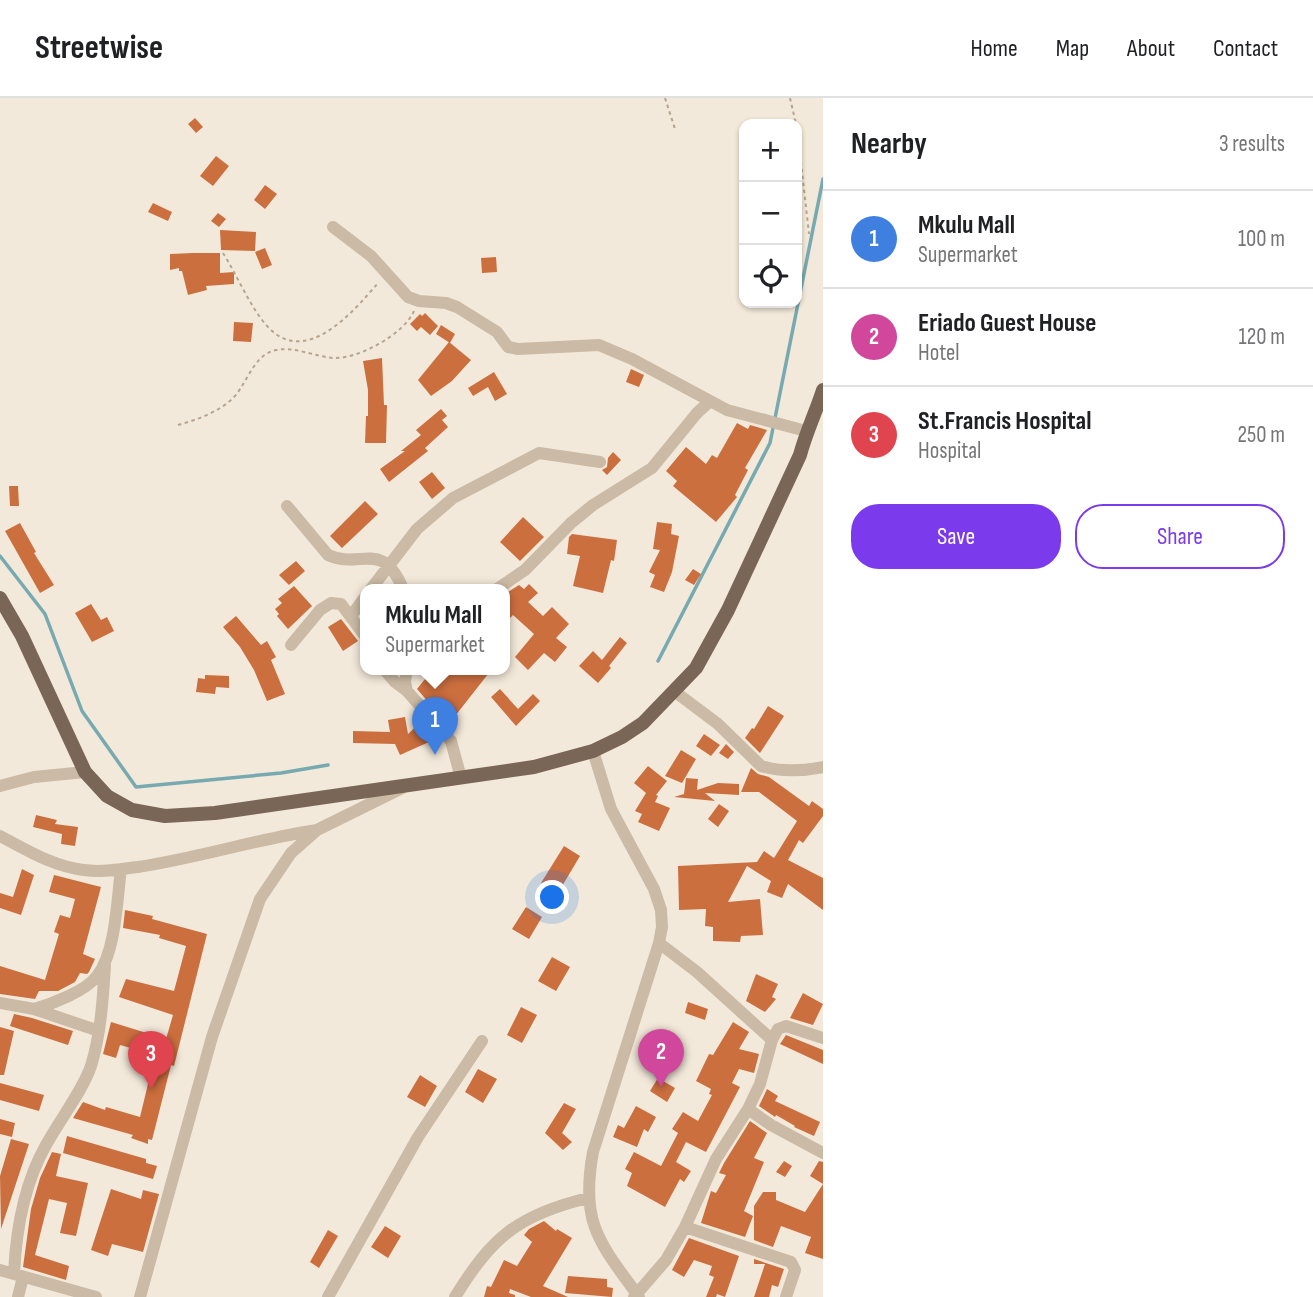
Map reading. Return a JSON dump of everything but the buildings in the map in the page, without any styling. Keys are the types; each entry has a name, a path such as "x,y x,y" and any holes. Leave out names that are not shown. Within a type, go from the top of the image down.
{"main road":[{"path":"0,598 22,636 85,772 107,796 132,810 165,816 215,813 534,767 593,751 643,723 696,668 728,610 800,455 806,431 816,416 823,390"}],"street":[{"path":"333,227 371,256 408,297 419,301 439,301 457,307 490,327 512,348 598,345 632,359 727,410 806,431"},
{"path":"504,584 525,570 571,523 593,505 652,467 709,402"},
{"path":"375,584 417,529 453,498 533,456 544,454 600,462"},
{"path":"287,506 328,555 337,560 370,557 382,561 394,571 400,584"},
{"path":"291,645 324,606 331,603 341,604 360,629"},
{"path":"351,616 360,604"},
{"path":"389,675 407,691 451,741 461,778"},
{"path":"406,675 407,691"},
{"path":"674,691 718,724 761,766 768,769 810,770 823,767"},
{"path":"593,751 611,809 654,889 661,910 659,943 593,1152 588,1198 592,1222 602,1246 637,1296 661,1266 685,1227 716,1159 748,1109 760,1084 772,1040 778,1029 786,1026 823,1038"},
{"path":"0,786 34,778 85,772"},
{"path":"141,1297 212,1037 260,899 290,853 317,830 409,785"},
{"path":"0,836 63,866 85,871 169,862 274,836 317,830"},
{"path":"96,1297 0,1270 15,1238 32,1176 45,1146 90,1068 99,1031 105,965 121,869"},
{"path":"659,943 697,972 772,1040"},
{"path":"34,1009 54,1003 96,979 105,965"},
{"path":"0,1003 34,1009 99,1031"},
{"path":"328,1297 418,1137 482,1041"},
{"path":"748,1109 823,1153"},
{"path":"454,1297 471,1270 499,1238 536,1215 588,1198"},
{"path":"685,1227 792,1262 795,1270 786,1297"},
{"path":"15,1238 18,1297"}],"path":[{"path":"666,98 675,129"},
{"path":"790,98 795,119"},
{"path":"802,171 809,234"},
{"path":"223,253 271,330 298,341 309,341 327,333 359,305 377,284 392,277"},
{"path":"178,425 207,415 231,400 257,362 269,353 289,349 316,355 346,357 400,332 412,317 419,301"}],"waterway":[{"path":"658,661 770,443 823,179"},
{"path":"0,556 45,614 82,711 136,787 281,773 328,765"}],"place":[{"name":"Mkulu Mall","path":"435,755"},
{"name":"Eriado Guest House","path":"661,1087"},
{"name":"St.Francis Hospital","path":"151,1089"}]}
